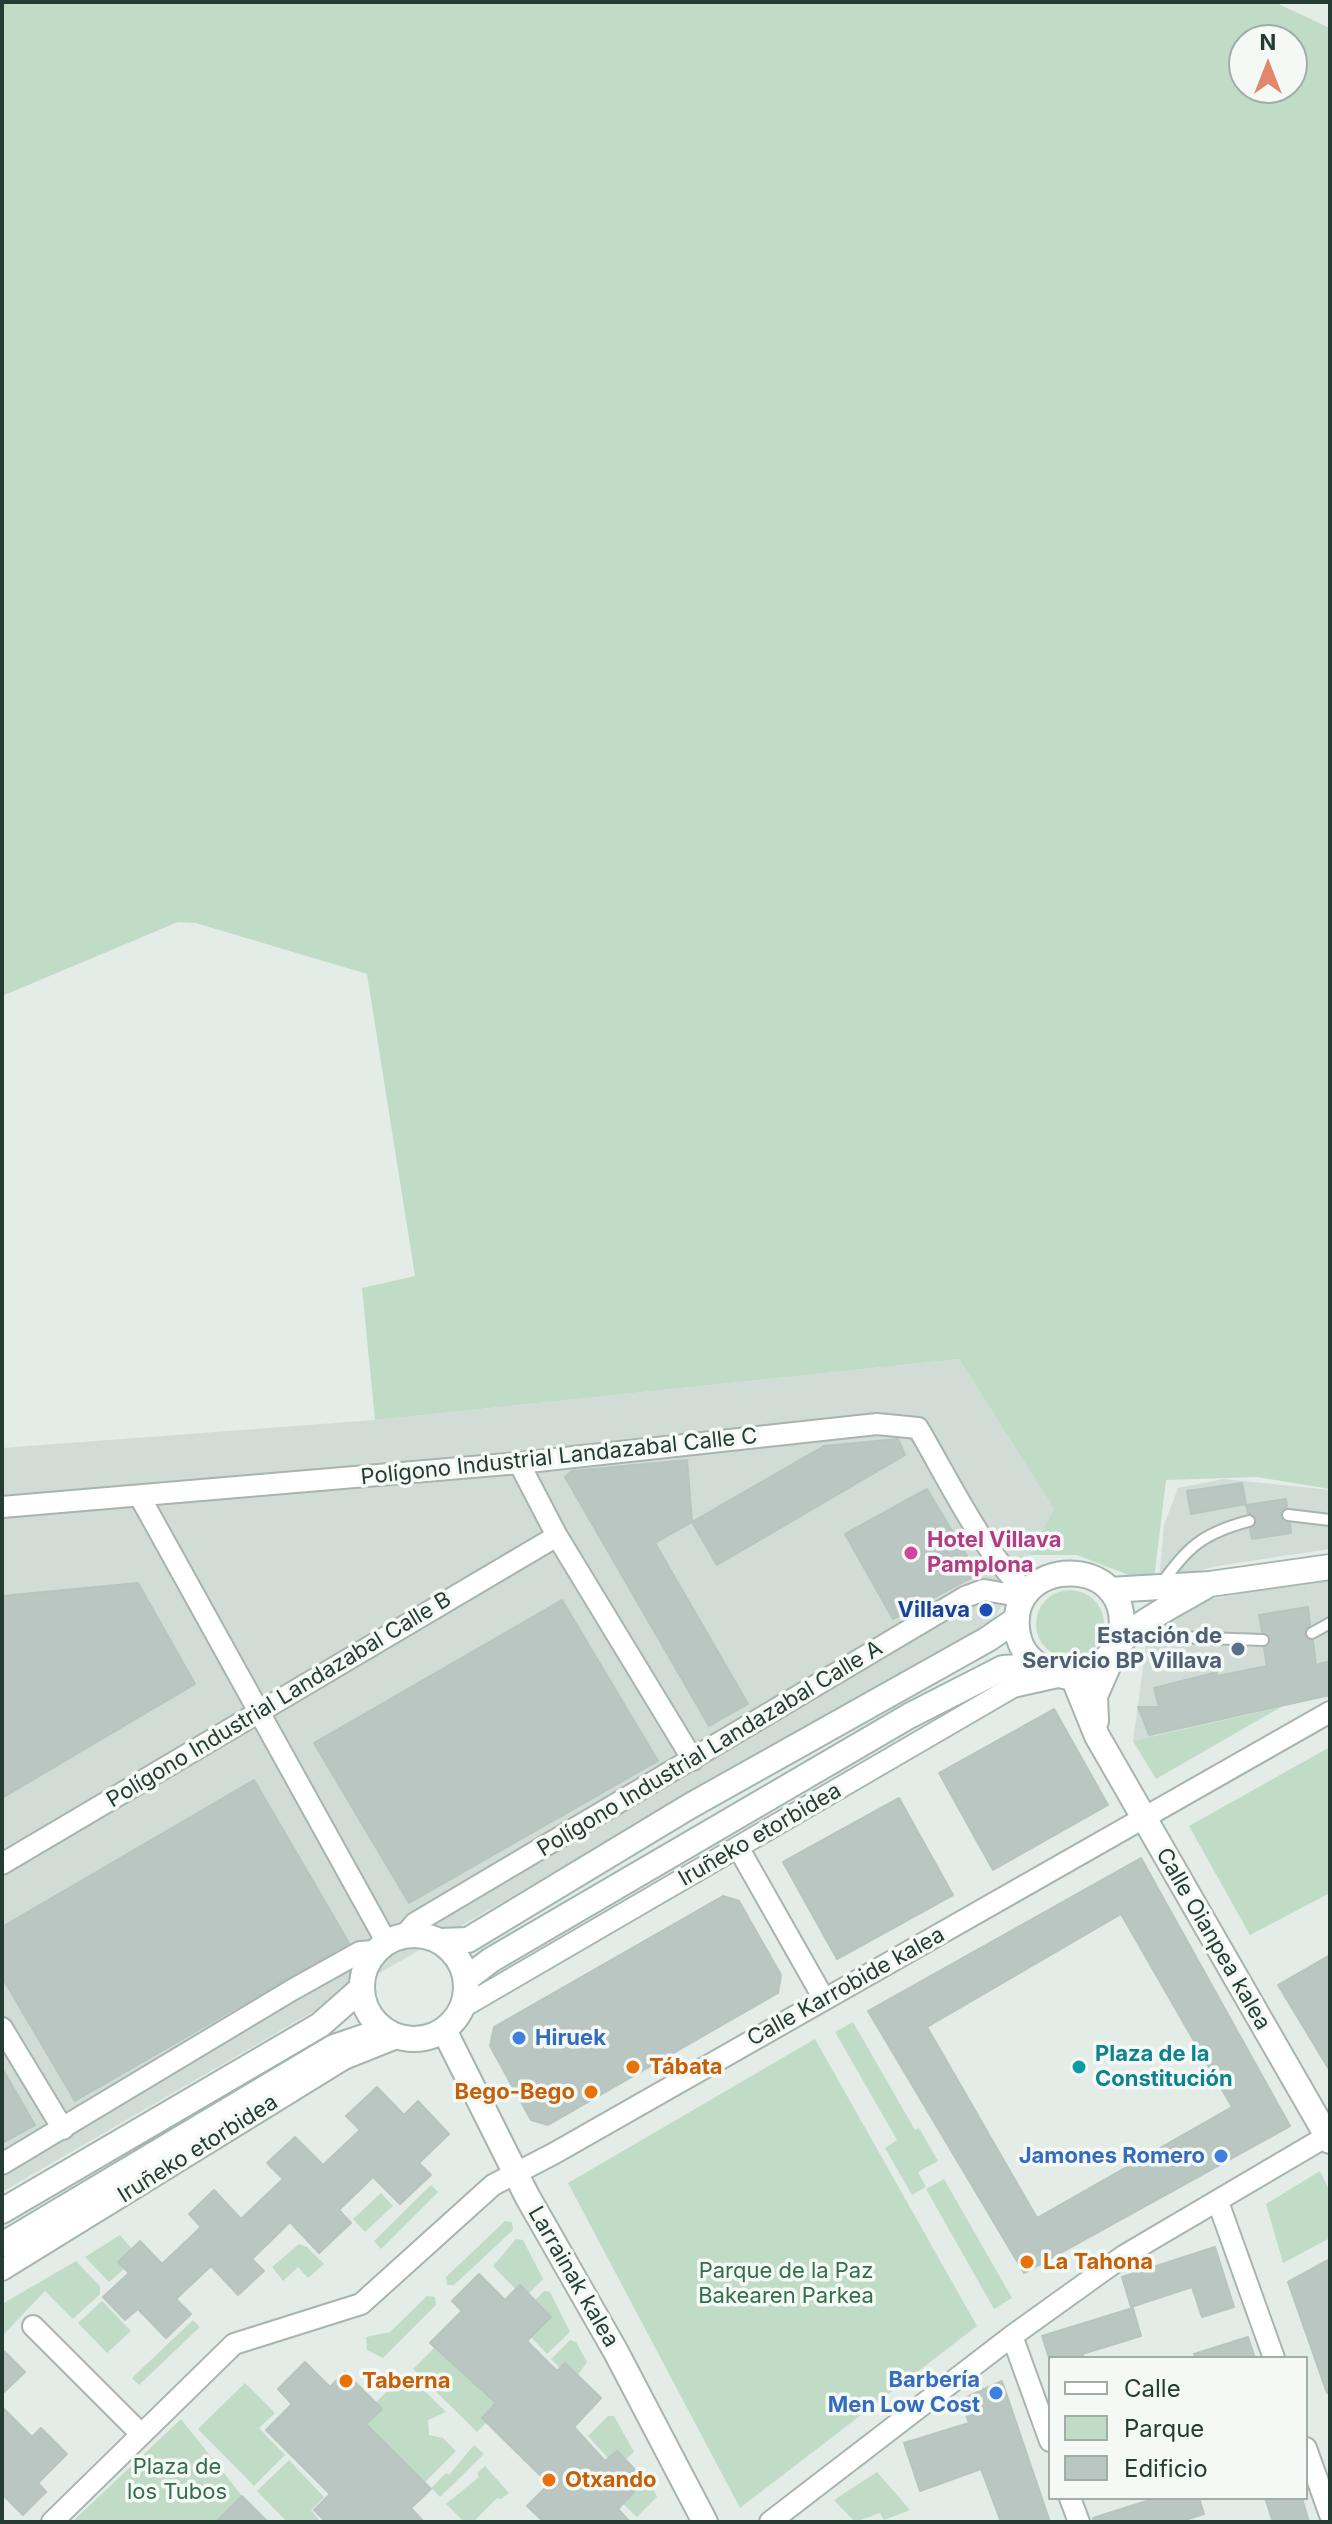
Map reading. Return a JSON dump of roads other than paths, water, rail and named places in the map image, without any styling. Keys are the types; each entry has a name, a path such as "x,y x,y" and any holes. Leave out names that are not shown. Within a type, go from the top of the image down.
{"main road":[{"path":"1110,1590 1210,1584 1330,1567"},
{"path":"440,1941 453,1951 466,1979 463,2007 444,2030 417,2039 392,2034 373,2019 362,1988 368,1961 389,1943 440,1941 468,1940 1023,1603 1046,1577 1064,1572 1088,1575 1110,1590 1122,1617 1122,1643 1095,1696 1097,1736"},
{"path":"1023,1603 1025,1651 1038,1666 1067,1676 1089,1673 1122,1643 1210,1584"},
{"name":"Iruñeko etorbidea","path":"466,1979 491,1960 611,1888 909,1716 1003,1668 1038,1666"},
{"name":"Calle Oianpea kalea","path":"1067,1676 1097,1736 1328,2139"},
{"name":"Iruñeko etorbidea","path":"2,2211 320,2025 362,1988"},
{"name":"Larrainak kalea","path":"444,2030 705,2522"},
{"name":"Iruñeko etorbidea","path":"2,2245 334,2047 392,2034"}],"street":[{"name":"Polígono Industrial Landazabal Calle C","path":"2,1507 519,1463 877,1424 918,1428 1023,1603"},
{"path":"519,1463 557,1536 693,1760"},
{"path":"140,1497 389,1943"},
{"name":"Polígono Industrial Landazabal Calle B","path":"2,1864 557,1536"},
{"name":"Polígono Industrial Landazabal Calle A","path":"2,2164 292,1990 360,1952 389,1943 415,1923 965,1597 984,1590 1023,1603"},
{"name":"Iruñeko etorbidea","path":"463,2007 480,1993 739,1849 1013,1687 1067,1676"},
{"name":"Calle Karrobide kalea","path":"52,2522 234,2344 361,2304 493,2185 553,2154 1330,1712"},
{"path":"739,1849 824,1999"},
{"path":"2,2028 63,2129"},
{"name":"Iruñeko etorbidea","path":"2,2270 344,2059 392,2034"},
{"path":"770,2522 1012,2336 1125,2255 1328,2139"},
{"path":"1218,2202 1273,2356"},
{"path":"33,2326 141,2434"},
{"path":"1012,2336 1048,2435"},
{"path":"1308,2454 1330,2515"},
{"path":"1071,2500 1079,2522"}],"lane":[{"path":"1288,1515 1330,1520"},
{"path":"1158,1589 1191,1545 1219,1529 1249,1521"},
{"path":"1312,1633 1330,1623"},
{"path":"1122,1643 1146,1636 1263,1640"}],"place":[{"name":"Hotel Villava Pamplona","path":"911,1553"},
{"name":"Villava","path":"986,1610"},
{"name":"Estación de Servicio BP Villava","path":"1238,1649"},
{"name":"Hiruek","path":"519,2038"},
{"name":"Tábata","path":"633,2067"},
{"name":"Plaza de la Constitución","path":"1079,2067"},
{"name":"Bego-Bego","path":"591,2092"},
{"name":"Jamones Romero","path":"1221,2156"},
{"name":"La Tahona","path":"1027,2262"},
{"name":"Taberna","path":"346,2381"},
{"name":"Barbería Men Low Cost","path":"996,2393"},
{"name":"Otxando","path":"549,2480"}],"park label":[{"name":"Parque de la Paz Bakearen Parkea","path":"786,2284"},
{"name":"Plaza de los Tubos","path":"177,2480"}]}
